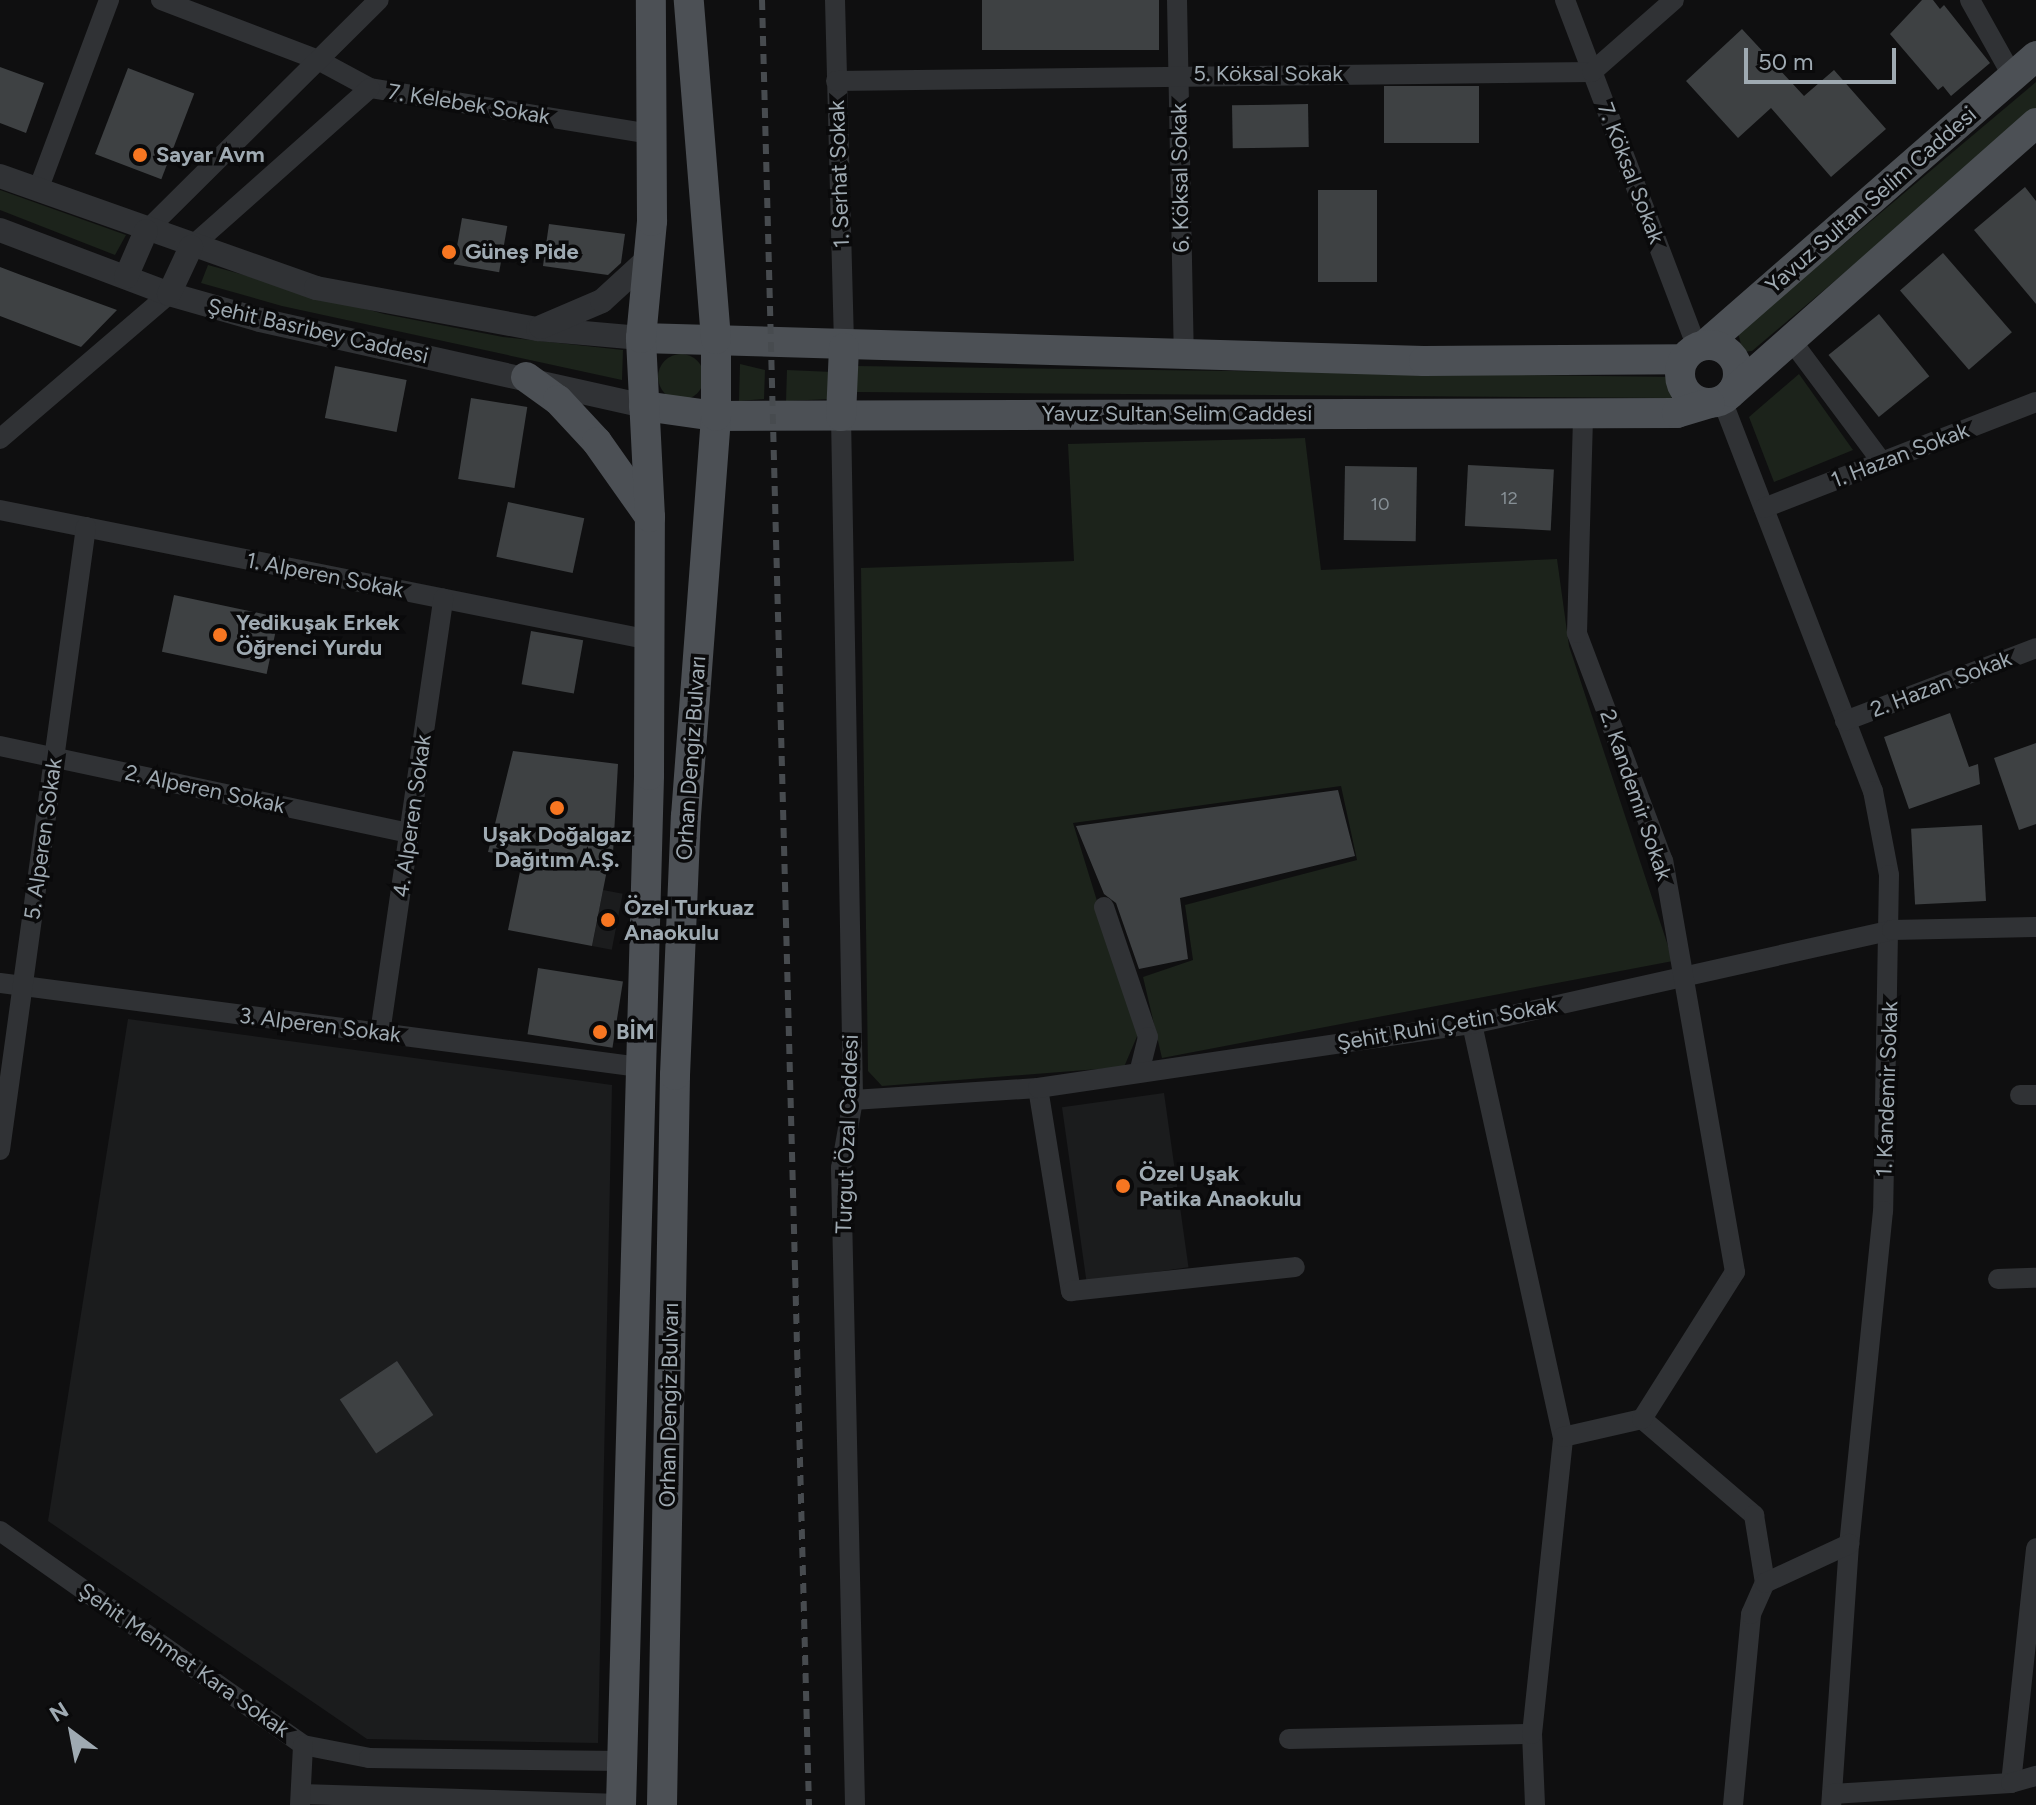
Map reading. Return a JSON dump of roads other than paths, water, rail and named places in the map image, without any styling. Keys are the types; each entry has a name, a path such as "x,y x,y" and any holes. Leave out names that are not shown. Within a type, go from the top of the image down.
{"main road":[{"name":"Orhan Dengiz Bulvarı","path":"621,1805 650,640 650,517 641,338 649,258 651,0"},
{"name":"Orhan Dengiz Bulvarı","path":"662,1805 675,1075 686,816 716,416 716,339 689,0"},
{"name":"Yavuz Sultan Selim Caddesi","path":"1695,350 2036,56"},
{"name":"Yavuz Sultan Selim Caddesi","path":"644,406 716,416 1677,413 1721,398 2036,123"},
{"path":"641,338 716,339 844,348 1184,356 1695,350 1732,356 1738,374 1721,398 1686,393 1679,376 1695,350"},
{"path":"841,416 844,348"},
{"path":"526,377 558,400 597,442 650,517"}],"street":[{"path":"38,190 109,0"},
{"name":"7. Kelebek Sokak","path":"161,0 318,60 370,88 651,134"},
{"path":"126,277 146,231 379,0"},
{"name":"1. Serhat Sokak","path":"835,0 844,348"},
{"name":"6. Köksal Sokak","path":"1177,0 1184,356"},
{"name":"7. Köksal Sokak","path":"1565,0 1695,350"},
{"path":"1592,72 1674,0"},
{"path":"1970,0 2013,77"},
{"name":"5. Köksal Sokak","path":"836,81 1178,74 1592,72"},
{"path":"0,439 169,294 191,247 370,88"},
{"name":"Şehit Basribey Caddesi","path":"0,176 191,247 316,288 538,329 641,338"},
{"name":"Şehit Basribey Caddesi","path":"0,230 169,294 260,320 526,377 644,406"},
{"path":"538,329 602,301 649,258"},
{"path":"1791,340 1882,462"},
{"name":"1. Kandemir Sokak","path":"1721,398 1845,721 1886,841 1892,930 1883,1211 1849,1544 1832,1800"},
{"name":"1. Hazan Sokak","path":"1764,508 2036,402"},
{"name":"2. Kandemir Sokak","path":"1583,412 1577,633 1663,861 1687,977 1735,1272 1642,1419"},
{"name":"Turgut Özal Caddesi","path":"841,416 853,1100 841,1168 855,1805"},
{"name":"1. Alperen Sokak","path":"0,510 650,640"},
{"name":"5. Alperen Sokak","path":"0,1150 86,527"},
{"name":"4. Alperen Sokak","path":"380,1033 443,599"},
{"name":"2. Hazan Sokak","path":"1845,721 2036,648"},
{"name":"2. Alperen Sokak","path":"0,746 409,833"},
{"path":"1104,907 1148,1037 1139,1072"},
{"name":"Şehit Ruhi Çetin Sokak","path":"853,1100 1038,1088 1472,1024 1892,930 2036,927"},
{"name":"3. Alperen Sokak","path":"0,983 640,1067"},
{"path":"1472,1024 1563,1437 1532,1734 1535,1805"},
{"path":"1038,1088 1071,1291 1295,1267"},
{"path":"1998,1279 2036,1278"},
{"path":"1563,1437 1642,1419 1754,1515 1765,1583 1751,1614 1733,1805"},
{"name":"Şehit Mehmet Kara Sokak","path":"0,1531 303,1745 369,1758 622,1761"},
{"path":"1765,1583 1849,1544"},
{"path":"2011,1783 2036,1548"},
{"path":"1289,1739 1532,1734"},
{"path":"303,1745 300,1800 621,1805"},
{"path":"1832,1800 2011,1783 2036,1776"}],"railway":[{"path":"762,0 809,1805"}],"place":[{"name":"Sayar Avm","path":"140,155"},
{"name":"Güneş Pide","path":"449,252"},
{"name":"Yedikuşak Erkek Öğrenci Yurdu","path":"220,635"},
{"name":"Uşak Doğalgaz Dağıtım A.Ş.","path":"557,808"},
{"name":"Özel Turkuaz Anaokulu","path":"608,920"},
{"name":"BİM","path":"600,1032"},
{"name":"Özel Uşak Patika Anaokulu","path":"1123,1186"}]}
